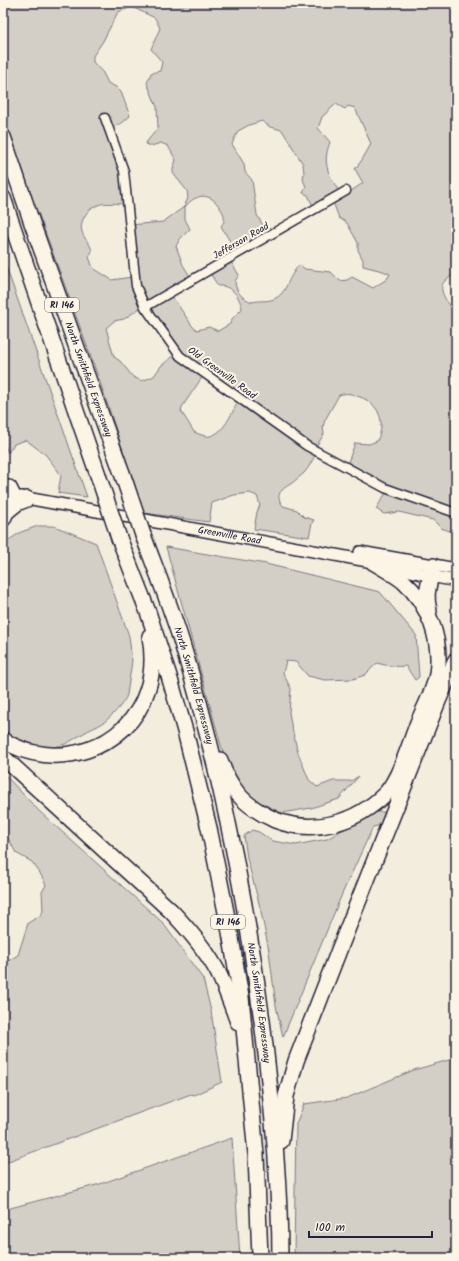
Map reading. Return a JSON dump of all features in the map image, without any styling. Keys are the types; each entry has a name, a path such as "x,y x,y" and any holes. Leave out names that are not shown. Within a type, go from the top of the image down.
{"highway":[{"name":"North Smithfield Expressway","path":"3,137 32,223 180,638 210,746 236,864 257,986 267,1066 278,1178 280,1258"},
{"name":"North Smithfield Expressway","path":"3,198 119,538 148,612 169,676 209,828 230,932 241,997 256,1154 260,1258"},
{"path":"5,515 17,503 9,493"},
{"path":"372,562 404,582 418,598 430,616"},
{"path":"202,716 227,777 237,793 260,812 270,818 286,824 306,827 331,825 353,818 378,801 387,792 407,753 436,678 438,652 435,632 426,600 426,592 432,571"},
{"path":"3,740 31,753 43,755 74,754 85,751 110,739 132,718 147,692 151,666 150,638 142,596"},
{"path":"278,1178 286,1096 296,1061 438,701 456,660"},
{"path":"3,757 171,911 192,933 216,968 244,1036"}],"main road":[{"name":"Greenville Road","path":"9,493 372,562 432,571 456,569"},
{"name":"Greenville Road","path":"9,493 387,557 432,571 456,581"}],"street":[{"name":"Old Greenville Road","path":"105,118 124,171 136,286 145,307 180,356 307,446 385,488 456,513"},
{"name":"Jefferson Road","path":"145,307 346,190"}],"shaded area":[{"path":"3,3 456,3 456,274 446,280 442,285 442,289 445,298 456,315 456,532 441,528 433,520 399,512 384,514 376,509 387,491 346,468 355,443 369,444 377,441 380,434 381,421 377,409 372,404 360,397 348,394 339,395 325,420 323,427 324,434 314,450 316,454 307,469 295,481 282,490 279,495 280,502 283,506 297,510 304,517 314,520 309,537 254,529 257,512 260,505 257,496 250,493 234,495 212,503 209,522 144,513 99,379 39,215 32,203 3,118","holes":["132,7 155,18 160,28 151,49 162,62 160,71 151,73 147,83 157,107 158,128 145,144 151,146 161,143 168,146 176,160 173,173 187,191 188,198 184,207 163,222 130,225 132,277 112,280 93,268 89,257 92,251 83,235 81,228 83,220 90,209 100,204 126,204 123,171 110,128 122,123 130,116 121,92 116,87 108,83 103,73 93,62 93,56 103,41 118,12","336,104 345,109 348,106 355,108 371,144 355,169 363,183 345,195 341,195 328,170 326,158 330,142 318,128 322,117","262,121 270,127 282,130 303,164 303,179 306,187 303,193 308,195 315,211 333,202 339,218 347,223 358,243 358,250 363,260 363,266 390,274 387,279 373,288 352,277 347,280 340,281 331,272 305,269 300,265 295,270 284,291 278,297 271,300 252,302 242,297 238,292 235,281 239,275 231,262 210,273 218,286 227,287 237,296 242,309 232,319 230,324 218,331 209,327 197,330 193,327 171,295 193,281 183,265 176,246 180,239 190,229 185,219 185,207 189,202 199,197 203,196 212,199 222,211 224,221 221,226 238,255 269,236 257,215 252,180 245,172 244,164 232,144 238,131 249,125","143,306 161,339 176,354 161,366 154,376 142,381 133,377 120,361 114,357 106,328 114,321 124,319","203,376 238,402 223,427 215,434 210,436 204,436 194,432 181,411 182,407"]},
{"path":"3,258 87,497 58,493 61,475 46,455 26,440 14,444 8,453 3,445"},
{"path":"38,526 54,526 96,543 129,636 132,661 127,695 113,714 103,723 69,742 62,745 47,747 28,744 3,735 3,548 6,542 21,532"},
{"path":"166,547 266,564 380,592 416,635 419,677 415,680 406,666 392,666 377,663 365,675 353,679 325,680 308,676 296,662 286,661 283,673 291,689 289,712 291,724 298,753 309,780 317,787 333,781 351,781 359,776 339,799 311,808 282,813 253,799 229,774"},
{"path":"3,773 40,812 163,923 203,979 211,1011 222,1082 194,1095 191,1094 3,1163 3,964 18,955 28,923 41,915 43,911 42,892 46,885 32,862 16,853 6,834 3,834"},
{"path":"373,812 385,812 385,824 373,827 342,894 283,1037 276,1006 269,951 260,907 247,858 244,836 252,830 259,832 272,841 296,845 327,839"},
{"path":"456,1058 456,1258 294,1258 296,1124 304,1104 347,1098 414,1070"},
{"path":"232,1138 240,1258 3,1258 3,1210 100,1184"}]}
